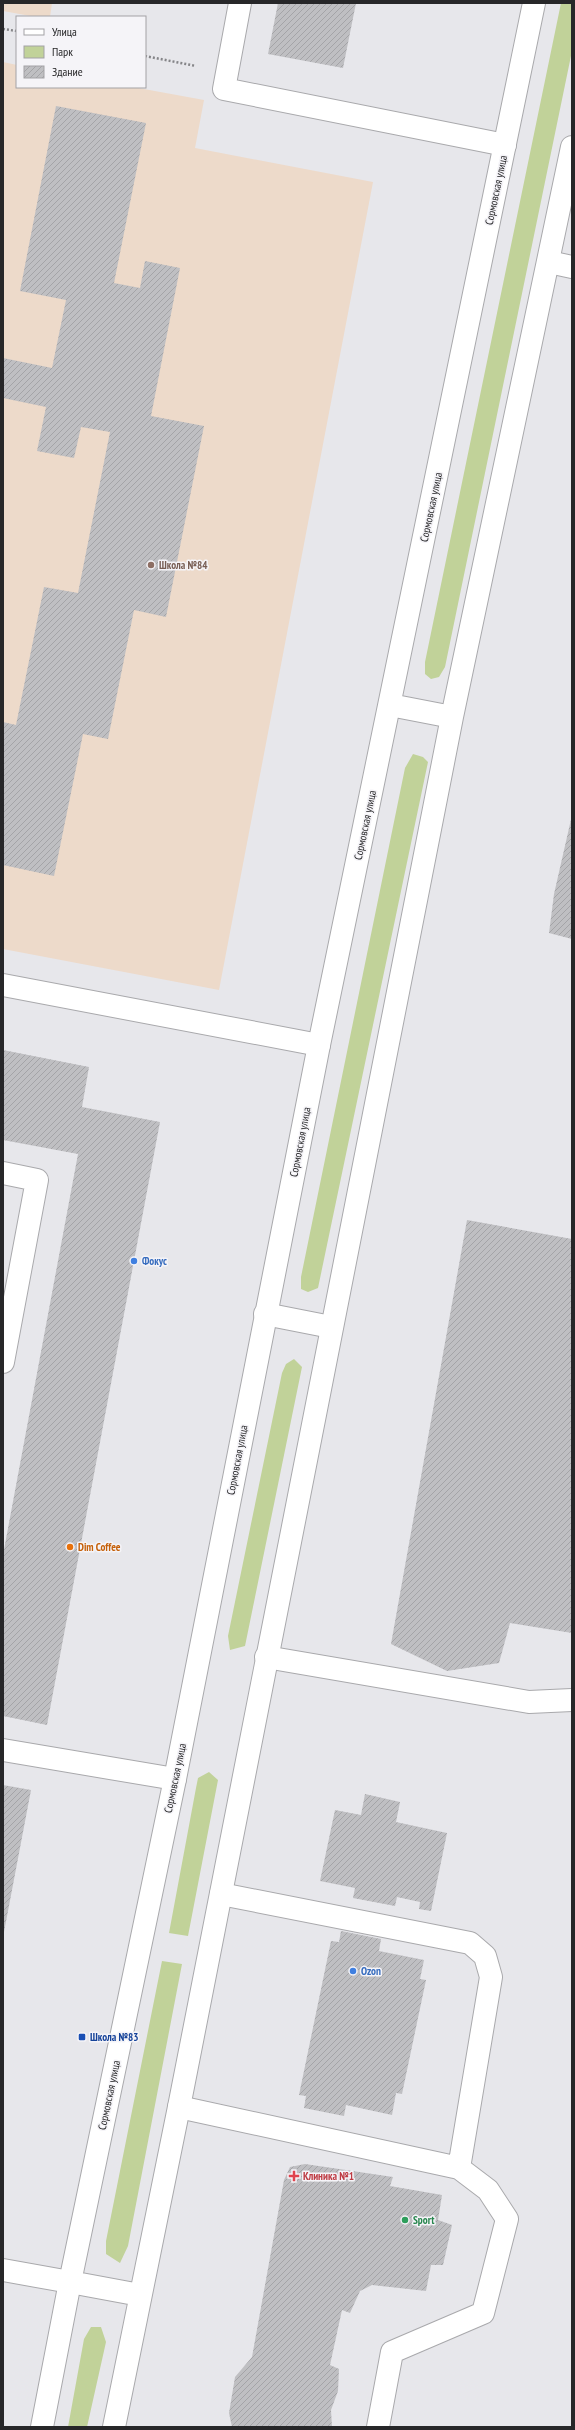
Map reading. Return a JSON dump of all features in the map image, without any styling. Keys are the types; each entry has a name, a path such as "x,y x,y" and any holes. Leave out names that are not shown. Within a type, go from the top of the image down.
{"main road":[{"path":"240,3 224,89 505,145"},
{"name":"Сормовская улица","path":"42,2427 70,2282 175,1779 319,1045 534,3"},
{"path":"114,2427 179,2107 266,1657 452,717 572,147"},
{"path":"549,262 572,267"},
{"path":"390,705 452,717"},
{"path":"3,985 319,1045"},
{"path":"3,1173 37,1180 3,1362"},
{"path":"266,1314 331,1327"},
{"path":"266,1657 529,1702 572,1700"},
{"path":"3,1750 175,1779"},
{"path":"220,1894 470,1943 485,1956 491,1977 459,2168"},
{"path":"179,2107 459,2168 488,2190 507,2219 484,2313 392,2352 378,2427"},
{"path":"3,2270 140,2295"}],"path":[{"path":"3,29 16,31"},
{"path":"146,56 227,72"}],"shaded area":[{"path":"3,3 52,3 50,16 30,16 3,11"},
{"name":"Школа №84","path":"3,62 16,65 16,88 138,88 204,100 195,148 373,182 219,990 3,949"}],"green space":[{"path":"561,3 572,3 572,51 445,667 439,677 431,679 425,674 425,662"},
{"path":"413,754 423,757 428,762 318,1288 308,1292 301,1289 301,1277 405,768"},
{"path":"294,1359 302,1367 245,1646 230,1650 228,1636 282,1373 286,1364"},
{"path":"209,1772 218,1780 188,1936 169,1933 198,1778"},
{"path":"162,1961 182,1964 128,2246 120,2263 106,2254 106,2241"},
{"path":"91,2327 101,2327 106,2342 87,2427 68,2427 84,2339"}],"building":[{"path":"278,3 356,3 343,68 268,54"},
{"path":"56,106 146,123 114,283 140,288 145,261 180,268 151,416 204,426 166,617 134,610 108,739 83,734 54,876 3,865 3,722 16,725 44,587 78,593 110,432 81,427 74,458 37,451 46,407 3,398 3,358 52,368 66,300 20,291"},
{"path":"572,815 572,939 549,933 554,894"},
{"path":"3,1050 89,1067 82,1107 160,1122 47,1725 3,1716 3,1555 78,1154 3,1140"},
{"path":"467,1220 572,1239 572,1633 510,1623 499,1663 447,1671 391,1644"},
{"path":"3,1785 31,1790 4,1932 3,1932"},
{"path":"365,1794 400,1802 396,1822 447,1833 431,1911 419,1909 420,1902 397,1897 395,1906 353,1898 355,1888 320,1881 335,1810 361,1815"},
{"path":"341,1931 381,1939 379,1951 424,1960 420,1979 426,1980 402,2094 396,2093 392,2115 346,2105 344,2116 304,2108 306,2096 299,2095 331,1941 339,1942"},
{"path":"305,2164 393,2177 390,2186 442,2195 438,2220 452,2225 443,2265 431,2265 426,2291 372,2285 360,2291 350,2313 342,2310 330,2365 339,2369 338,2391 331,2410 332,2427 232,2427 229,2413 235,2377 252,2357 284,2180 290,2167"}],"place":[{"name":"Школа №84","path":"151,565"},
{"name":"Фокус","path":"134,1261"},
{"name":"Dim Coffee","path":"70,1547"},
{"name":"Ozon","path":"353,1971"},
{"name":"Школа №83","path":"82,2037"},
{"name":"Клиника №1","path":"294,2176"},
{"name":"Sport","path":"405,2220"}]}
